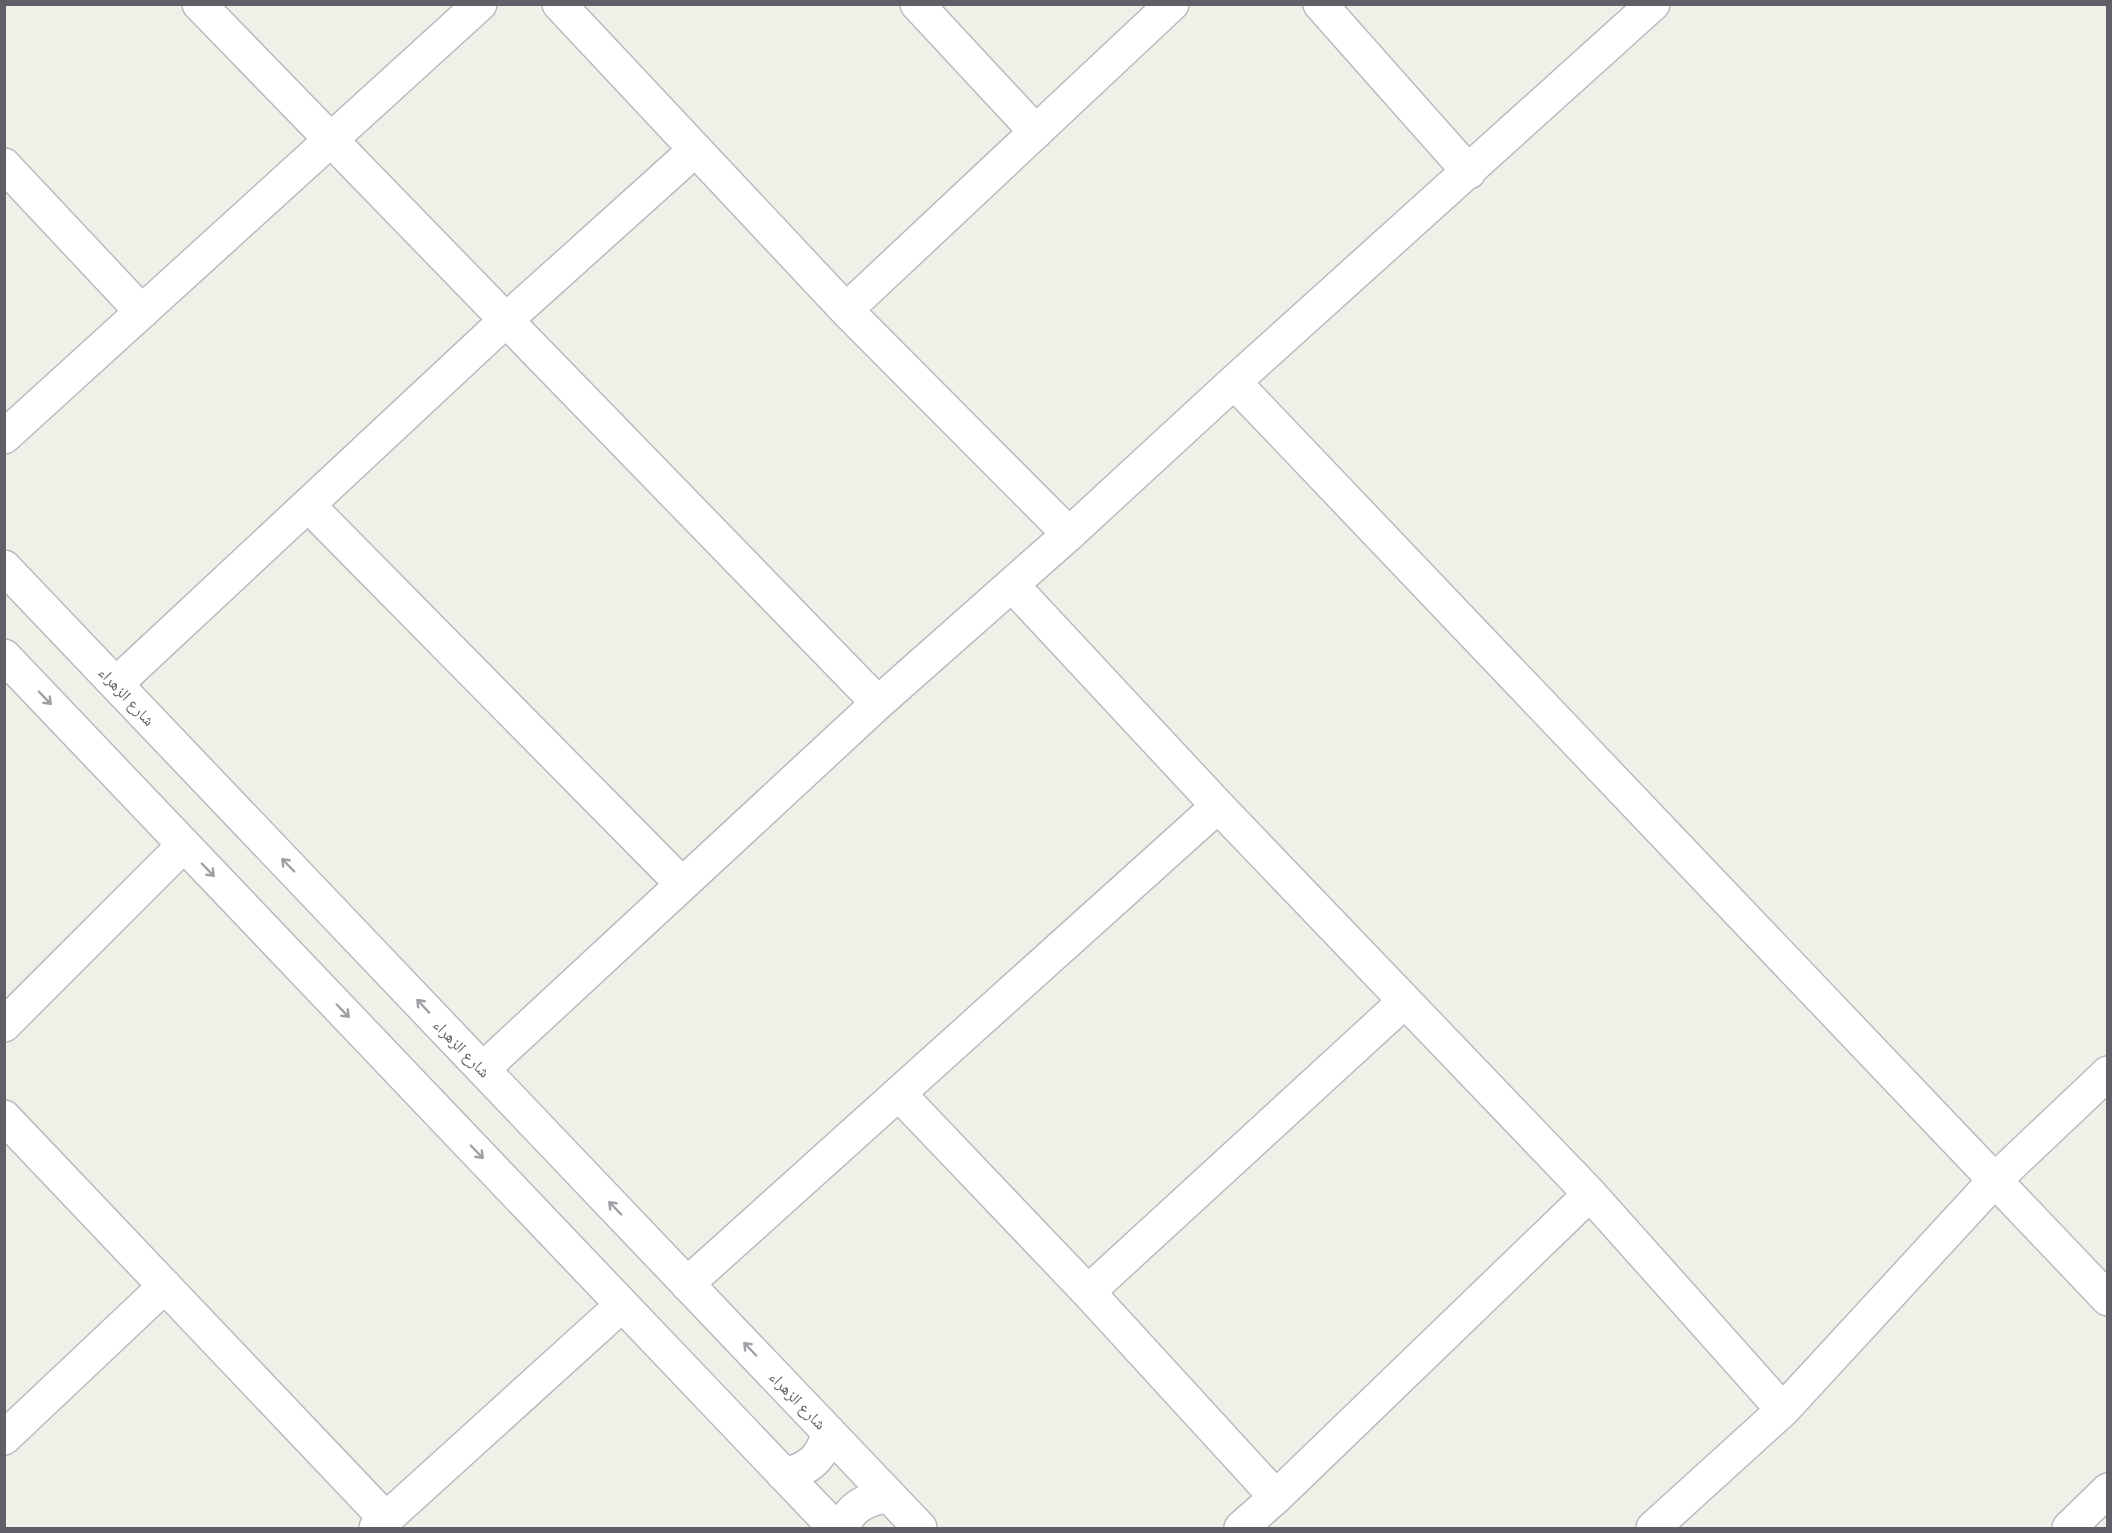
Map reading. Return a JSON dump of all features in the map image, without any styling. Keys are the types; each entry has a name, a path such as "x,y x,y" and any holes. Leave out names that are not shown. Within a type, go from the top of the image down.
{"street":[{"path":"199,4 878,703"},
{"path":"4,437 480,4"},
{"path":"558,4 846,310 1069,534"},
{"path":"917,4 1036,132"},
{"path":"846,310 1172,4"},
{"path":"1320,4 1469,172"},
{"path":"483,1069 878,703 1069,534 1653,4"},
{"path":"116,684 505,321 695,150"},
{"path":"4,165 142,312"},
{"path":"1234,382 2108,1299"},
{"path":"308,505 682,884"},
{"name":"شارع الزهراء","path":"4,567 920,1528"},
{"path":"1012,585 1218,806 1590,1194 1783,1410"},
{"path":"4,656 835,1528"},
{"path":"687,1284 1218,806"},
{"path":"4,1025 184,845"},
{"path":"1088,1292 1406,1001"},
{"path":"1667,1524 1783,1410 1995,1180 2108,1073"},
{"path":"899,1094 1088,1292 1276,1497"},
{"path":"4,1117 165,1286 381,1524 622,1305"},
{"path":"1242,1528 1590,1194"},
{"path":"4,1438 165,1286"},
{"path":"783,1474 795,1473 814,1462 826,1442 828,1431"},
{"path":"2070,1528 2108,1490"},
{"path":"843,1528 850,1514 858,1506 867,1500 889,1496"}]}
